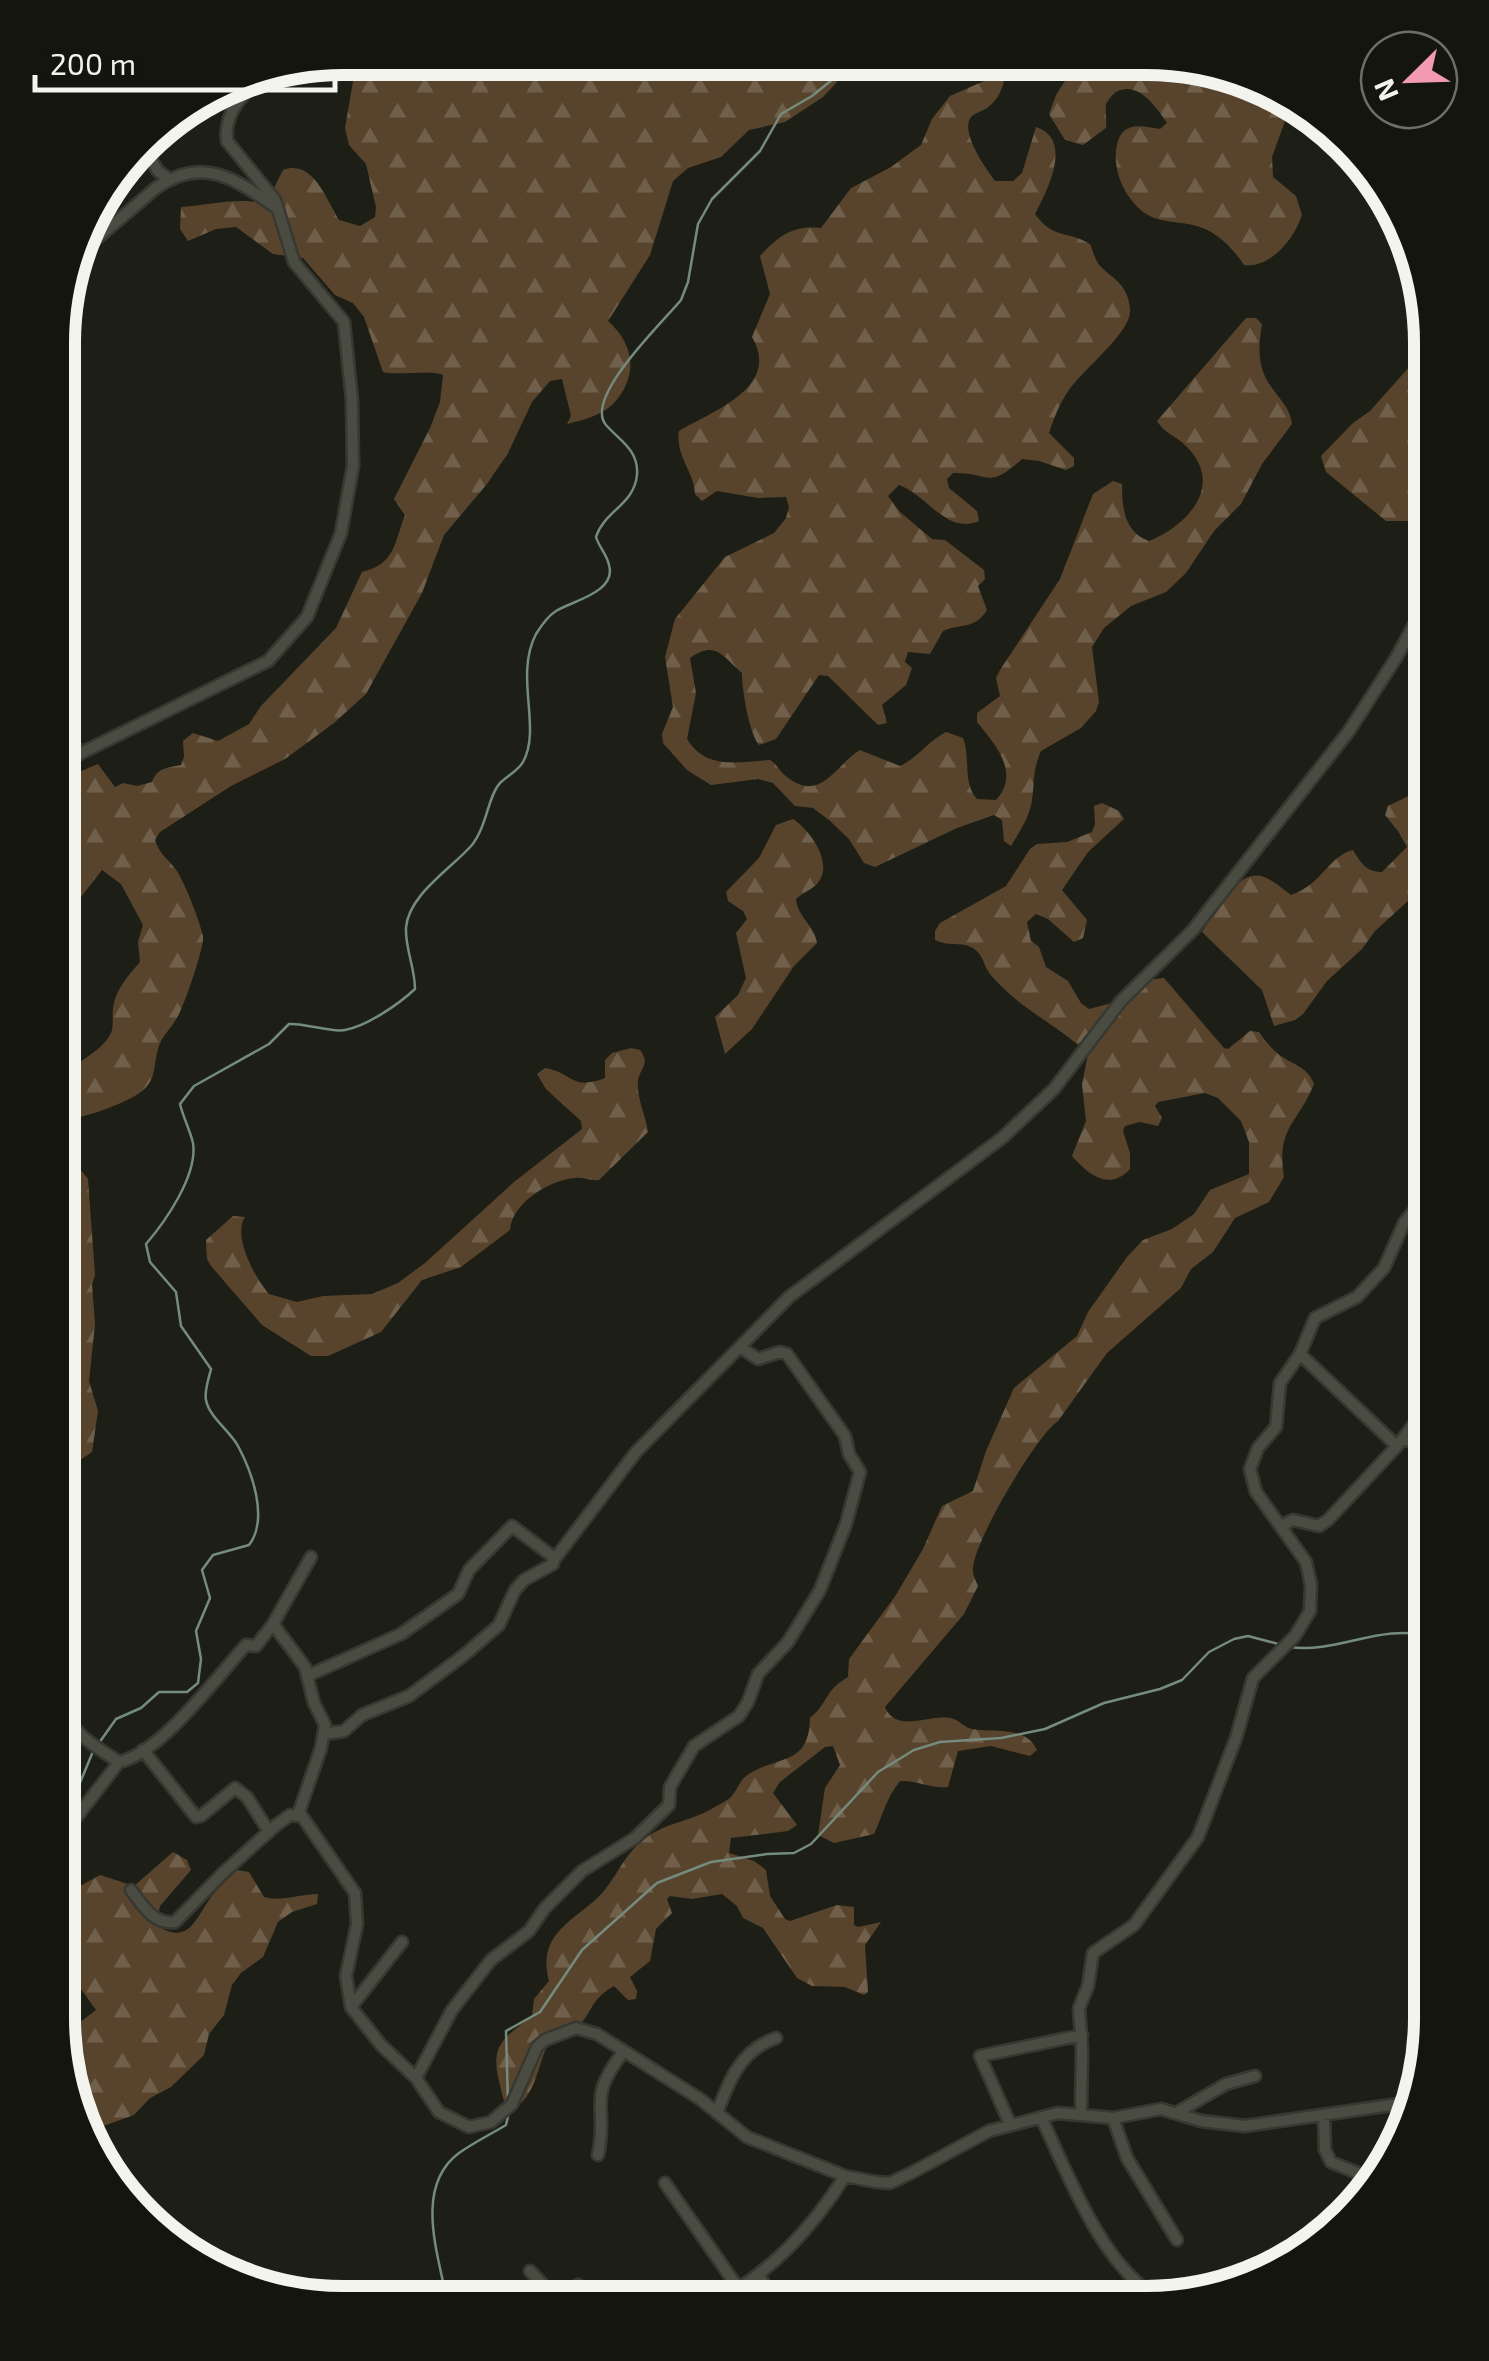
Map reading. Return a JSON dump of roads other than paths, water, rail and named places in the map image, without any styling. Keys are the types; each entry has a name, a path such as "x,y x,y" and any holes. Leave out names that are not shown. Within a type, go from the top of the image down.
{"street":[{"path":"75,756 268,660 306,617 340,534 353,466 344,322 294,262 269,190 232,150 226,130 228,118 248,92"},
{"path":"150,157 169,179"},
{"path":"95,241 169,179 196,169 250,190 278,210"},
{"path":"555,1556 636,1452 796,1291 1002,1138 1054,1089 1121,1001 1194,930 1349,730 1414,626"},
{"path":"75,746 80,754"},
{"path":"1082,2114 1079,2008 1088,1986 1093,1953 1134,1925 1198,1838 1236,1738 1253,1678 1295,1636 1310,1612 1311,1585 1306,1562 1256,1492 1250,1469 1258,1448 1276,1427 1280,1383 1300,1354 1315,1318 1357,1297 1384,1268 1404,1222 1413,1211"},
{"path":"416,2078 452,2010 490,1960 529,1931 545,1908 582,1871 652,1825 668,1805 670,1787 694,1746 739,1716 758,1674 788,1642 820,1590 846,1524 860,1472 848,1454 846,1436 788,1354 780,1352 758,1359 740,1347"},
{"path":"1300,1354 1400,1442 1413,1446"},
{"path":"1281,1526 1293,1520 1313,1526 1323,1524 1413,1425"},
{"path":"307,1676 400,1634 458,1594 469,1570 512,1526 555,1556"},
{"path":"324,1734 340,1732 359,1717 409,1696 464,1656 499,1625 515,1590 524,1580 553,1564 555,1556"},
{"path":"75,1819 119,1762 132,1759 164,1734 246,1645 256,1646 311,1557"},
{"path":"273,1624 305,1668 324,1725 300,1816 356,1893 357,1924 346,1976 351,2007 381,2045 416,2078 439,2112 469,2127 491,2122 512,2104 538,2048 556,2034 576,2028 588,2030 700,2099 746,2137 845,2176 890,2182 989,2132 1041,2117 1082,2114 1113,2118 1155,2109 1201,2121 1245,2126 1324,2118 1400,2104"},
{"path":"75,1726 119,1762"},
{"path":"143,1750 196,1817 235,1788 247,1797 270,1832"},
{"path":"131,1890 160,1922 171,1924 290,1815 300,1816"},
{"path":"351,2007 402,1942"},
{"path":"1010,2124 980,2056 1082,2035"},
{"path":"717,2113 731,2076 757,2045 776,2038"},
{"path":"598,2155 602,2136 598,2108 601,2086 624,2051"},
{"path":"1176,2113 1226,2084 1256,2076"},
{"path":"1041,2117 1108,2248 1143,2286"},
{"path":"1113,2118 1127,2158 1177,2240"},
{"path":"1324,2118 1325,2150 1331,2162 1363,2175"},
{"path":"745,2286 820,2216 845,2176"},
{"path":"665,2182 736,2286"},
{"path":"530,2271 545,2286"},
{"path":"760,2275 766,2286"}],"waterway":[{"path":"99,1743 116,1719 141,1708 159,1692 187,1692 198,1683 201,1659 196,1631 210,1598 202,1570 213,1555 249,1545 258,1522 256,1495 243,1457 206,1400 211,1369 181,1326 176,1292 150,1262 146,1244 171,1211 190,1169 193,1143 180,1104 194,1086 269,1044 289,1024 339,1031 354,1028 382,1014 415,989 406,936 409,916 422,893 472,845 496,789 523,762 530,734 527,667 536,634 553,613 600,589 610,574 596,537 630,494 637,466 628,447 606,425 602,413 605,397 628,361 681,300 698,224 712,199 760,151 781,114 838,75"},
{"path":"1290,1647 1308,1648 1378,1635 1413,1633"},
{"path":"508,2104 506,2031 540,2012 582,1950 657,1883 711,1862 794,1853 811,1844 878,1772 914,1750 940,1742 1001,1738 1045,1729 1104,1703 1182,1680 1209,1652 1234,1639 1248,1636 1282,1645"},
{"path":"75,1792 94,1749"},
{"path":"444,2286 433,2223 437,2184 445,2167 459,2153 506,2125 509,2112"}]}
